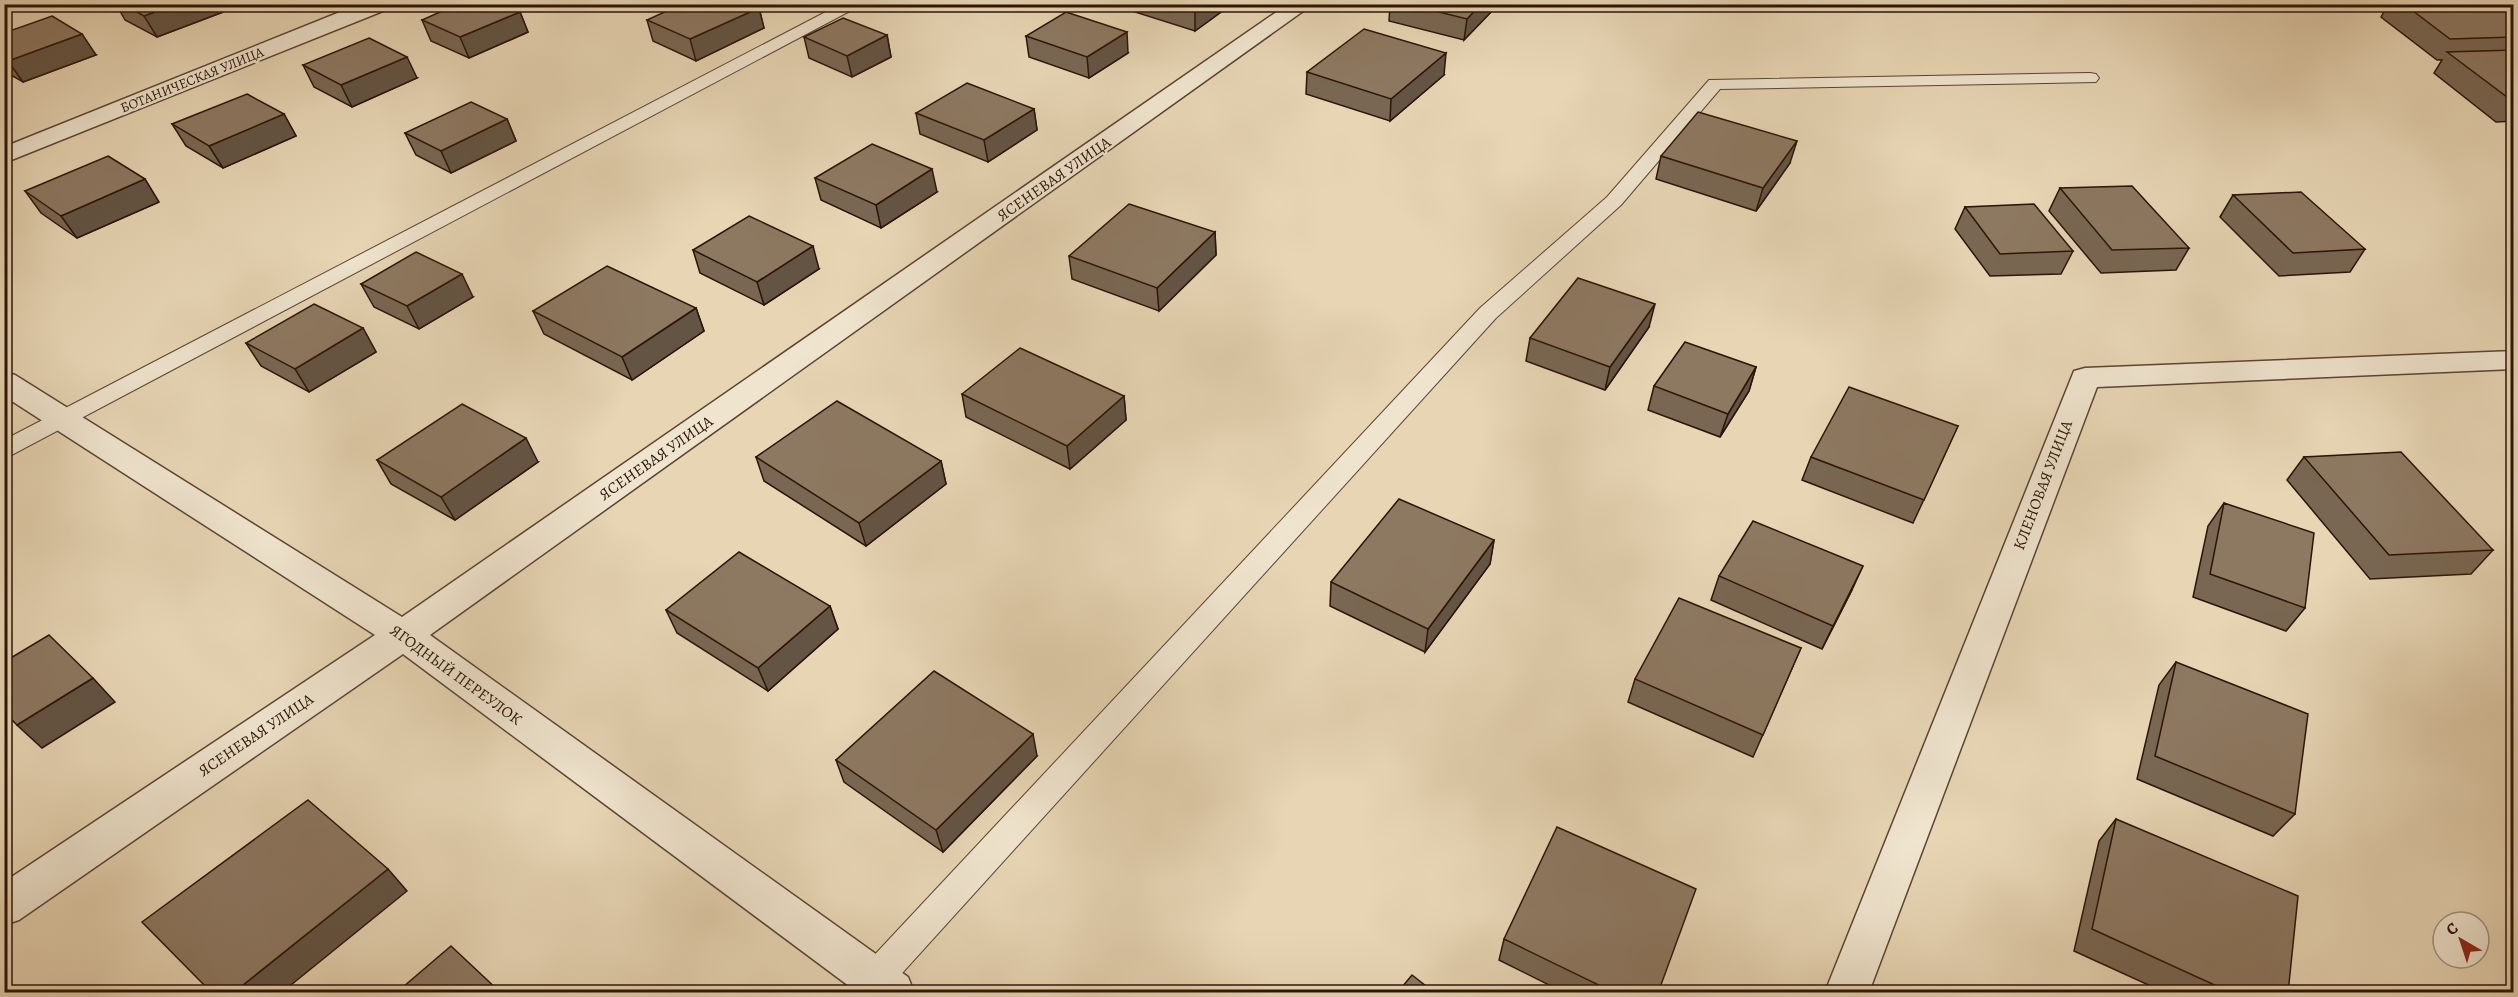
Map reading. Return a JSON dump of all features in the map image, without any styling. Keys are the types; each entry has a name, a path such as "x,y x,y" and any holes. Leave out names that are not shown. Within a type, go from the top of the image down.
{"street":[{"name":"БОТАНИЧЕСКАЯ УЛИЦА","path":"4,156 380,4"},
{"name":"ЯСЕНЕВАЯ УЛИЦА","path":"4,906 403,635 1304,4"},
{"name":"КЛЕНОВАЯ УЛИЦА","path":"1846,993 2085,378 2512,361"},
{"name":"ЯГОДНЫЙ ПЕРЕУЛОК","path":"4,382 403,635 877,988"}],"lane":[{"path":"4,451 855,4"},
{"path":"877,988 1488,313 1614,201 1715,84 2090,78"}],"building":[{"path":"122,4 176,4 144,16"},
{"path":"458,4 504,4 520,12 460,37 422,20"},
{"path":"682,4 751,4 759,8 690,39 647,20"},
{"path":"1177,4 1202,4 1195,10"},
{"path":"1407,4 1481,4 1467,19"},
{"path":"2404,4 2509,4 2514,7 2514,37 2450,39"},
{"path":"1066,12 1127,32 1087,57 1026,36"},
{"path":"52,16 82,34 8,61 4,58 4,33"},
{"path":"843,18 887,35 847,56 804,37"},
{"path":"1364,29 1446,53 1391,99 1307,72"},
{"path":"369,38 407,57 341,85 303,65"},
{"path":"2514,50 2514,100 2447,52"},
{"path":"967,83 1034,109 984,140 916,113"},
{"path":"247,94 284,114 209,146 172,124"},
{"path":"471,102 507,119 441,151 405,133"},
{"path":"1698,112 1797,141 1763,188 1661,156"},
{"path":"872,144 932,169 876,205 815,178"},
{"path":"108,156 145,179 61,216 25,191"},
{"path":"2132,186 2189,248 2112,250 2060,188"},
{"path":"2301,192 2365,249 2293,253 2233,195"},
{"path":"1129,204 1215,232 1157,288 1069,256"},
{"path":"2034,204 2073,251 2000,254 1965,207"},
{"path":"749,216 813,246 757,282 693,250"},
{"path":"416,252 462,274 407,306 361,284"},
{"path":"607,266 696,308 622,357 533,311"},
{"path":"1578,278 1655,304 1610,367 1530,338"},
{"path":"314,304 363,328 295,369 246,343"},
{"path":"1685,342 1756,367 1728,414 1654,386"},
{"path":"1020,348 1124,396 1067,446 962,394"},
{"path":"1849,387 1958,426 1924,500 1811,457"},
{"path":"837,401 941,461 859,523 756,457"},
{"path":"462,404 526,438 441,497 377,460"},
{"path":"2401,452 2493,550 2389,555 2304,457"},
{"path":"1399,499 1494,540 1428,629 1331,582"},
{"path":"2224,503 2314,533 2305,608 2210,574"},
{"path":"1753,521 1863,566 1833,626 1719,576"},
{"path":"739,552 830,606 758,668 666,610"},
{"path":"1679,598 1801,648 1763,735 1635,679"},
{"path":"49,635 93,678 17,725 4,712 4,662"},
{"path":"2176,662 2308,714 2295,814 2155,756"},
{"path":"934,671 1033,734 936,830 836,760"},
{"path":"308,800 388,869 233,993 212,993 142,922"},
{"path":"2116,819 2298,896 2288,993 2232,993 2092,929"},
{"path":"1557,827 1696,889 1658,993 1615,993 1504,939"},
{"path":"451,946 501,993 396,993"},
{"path":"1412,975 1435,993 1397,993"}]}
